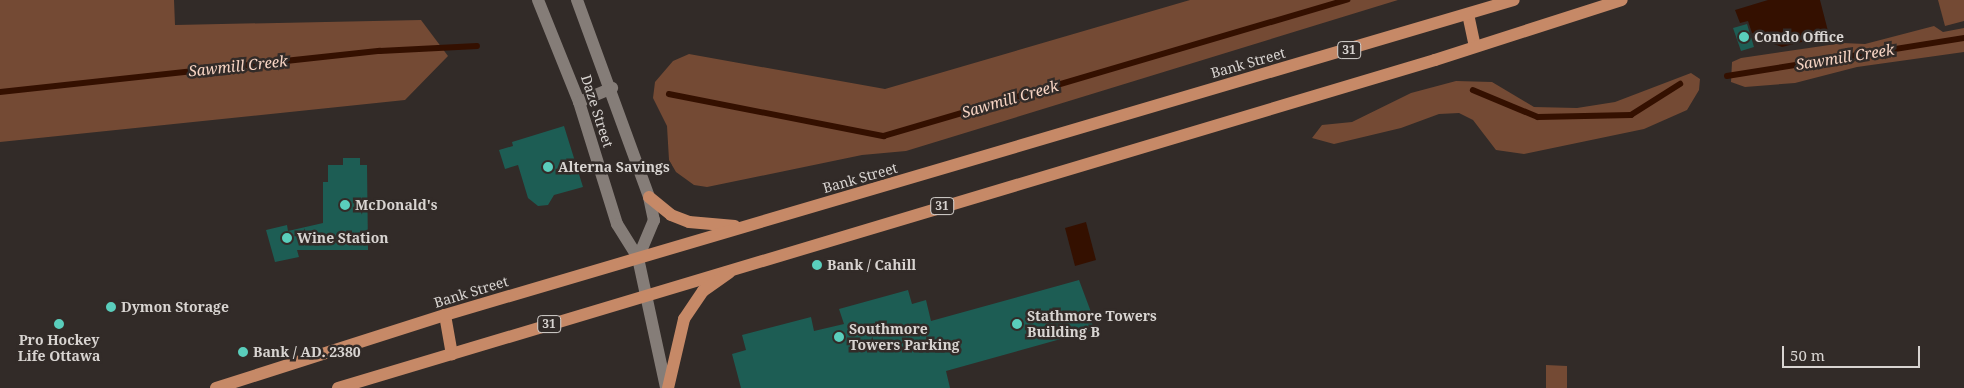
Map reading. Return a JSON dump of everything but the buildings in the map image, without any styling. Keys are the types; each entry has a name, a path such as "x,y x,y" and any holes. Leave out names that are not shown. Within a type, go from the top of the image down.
{"main road":[{"name":"Bank Street","path":"216,388 638,258 1514,0"},
{"name":"31","path":"338,388 1476,46 1622,0"},
{"path":"1468,14 1476,46"},
{"path":"649,197 671,215 689,222 746,227"},
{"path":"667,388 684,319 703,291 737,267"},
{"path":"445,316 452,354"}],"street":[{"name":"Daze Street","path":"538,0 579,102 617,224 638,258 667,388"},
{"name":"Daze Street","path":"577,0 612,88 649,197 654,220 638,258"},
{"path":"579,102 612,88"}],"shaded area":[{"path":"0,0 174,0 175,25 421,20 448,56 405,100 0,142"},
{"path":"1190,0 1398,0 906,151 862,155 707,187 694,185 676,172 669,160 667,126 653,98 655,82 673,61 689,54 885,89"},
{"path":"1768,0 1820,0 1829,35 1782,47 1771,43 1769,36 1752,33 1748,21 1740,23 1735,10"},
{"path":"1938,0 1964,0 1964,21 1945,26"},
{"path":"1934,26 1943,32 1964,28 1964,52 1857,67 1795,83 1745,87 1731,82 1732,62 1741,58 1843,43 1865,44"},
{"path":"1691,73 1700,79 1699,90 1687,110 1644,129 1524,154 1496,150 1473,120 1459,113 1439,114 1401,128 1334,144 1312,138 1322,125 1352,122 1411,93 1456,81 1492,82 1534,107 1577,108 1615,102"},
{"path":"1086,222 1096,260 1075,266 1065,228"},
{"path":"1546,365 1567,366 1567,388 1546,388"}],"waterway":[{"name":"Sawmill Creek","path":"669,94 884,136 1347,0"},
{"name":"Sawmill Creek","path":"1727,76 1964,38"},
{"name":"Sawmill Creek","path":"0,92 380,51 477,46"},
{"name":"Sawmill Creek","path":"1473,90 1538,117 1631,115 1680,84"}],"place":[{"name":"Condo Office","path":"1744,37"},
{"name":"Alterna Savings","path":"548,167"},
{"name":"McDonald's","path":"345,205"},
{"name":"Wine Station","path":"287,238"},
{"name":"Bank / Cahill","path":"817,265"},
{"name":"Dymon Storage","path":"111,307"},
{"name":"Pro Hockey Life Ottawa","path":"59,324"},
{"name":"Stathmore Towers Building B","path":"1017,324"},
{"name":"Southmore Towers Parking","path":"839,337"},
{"name":"Bank / AD. 2380","path":"243,352"}]}
